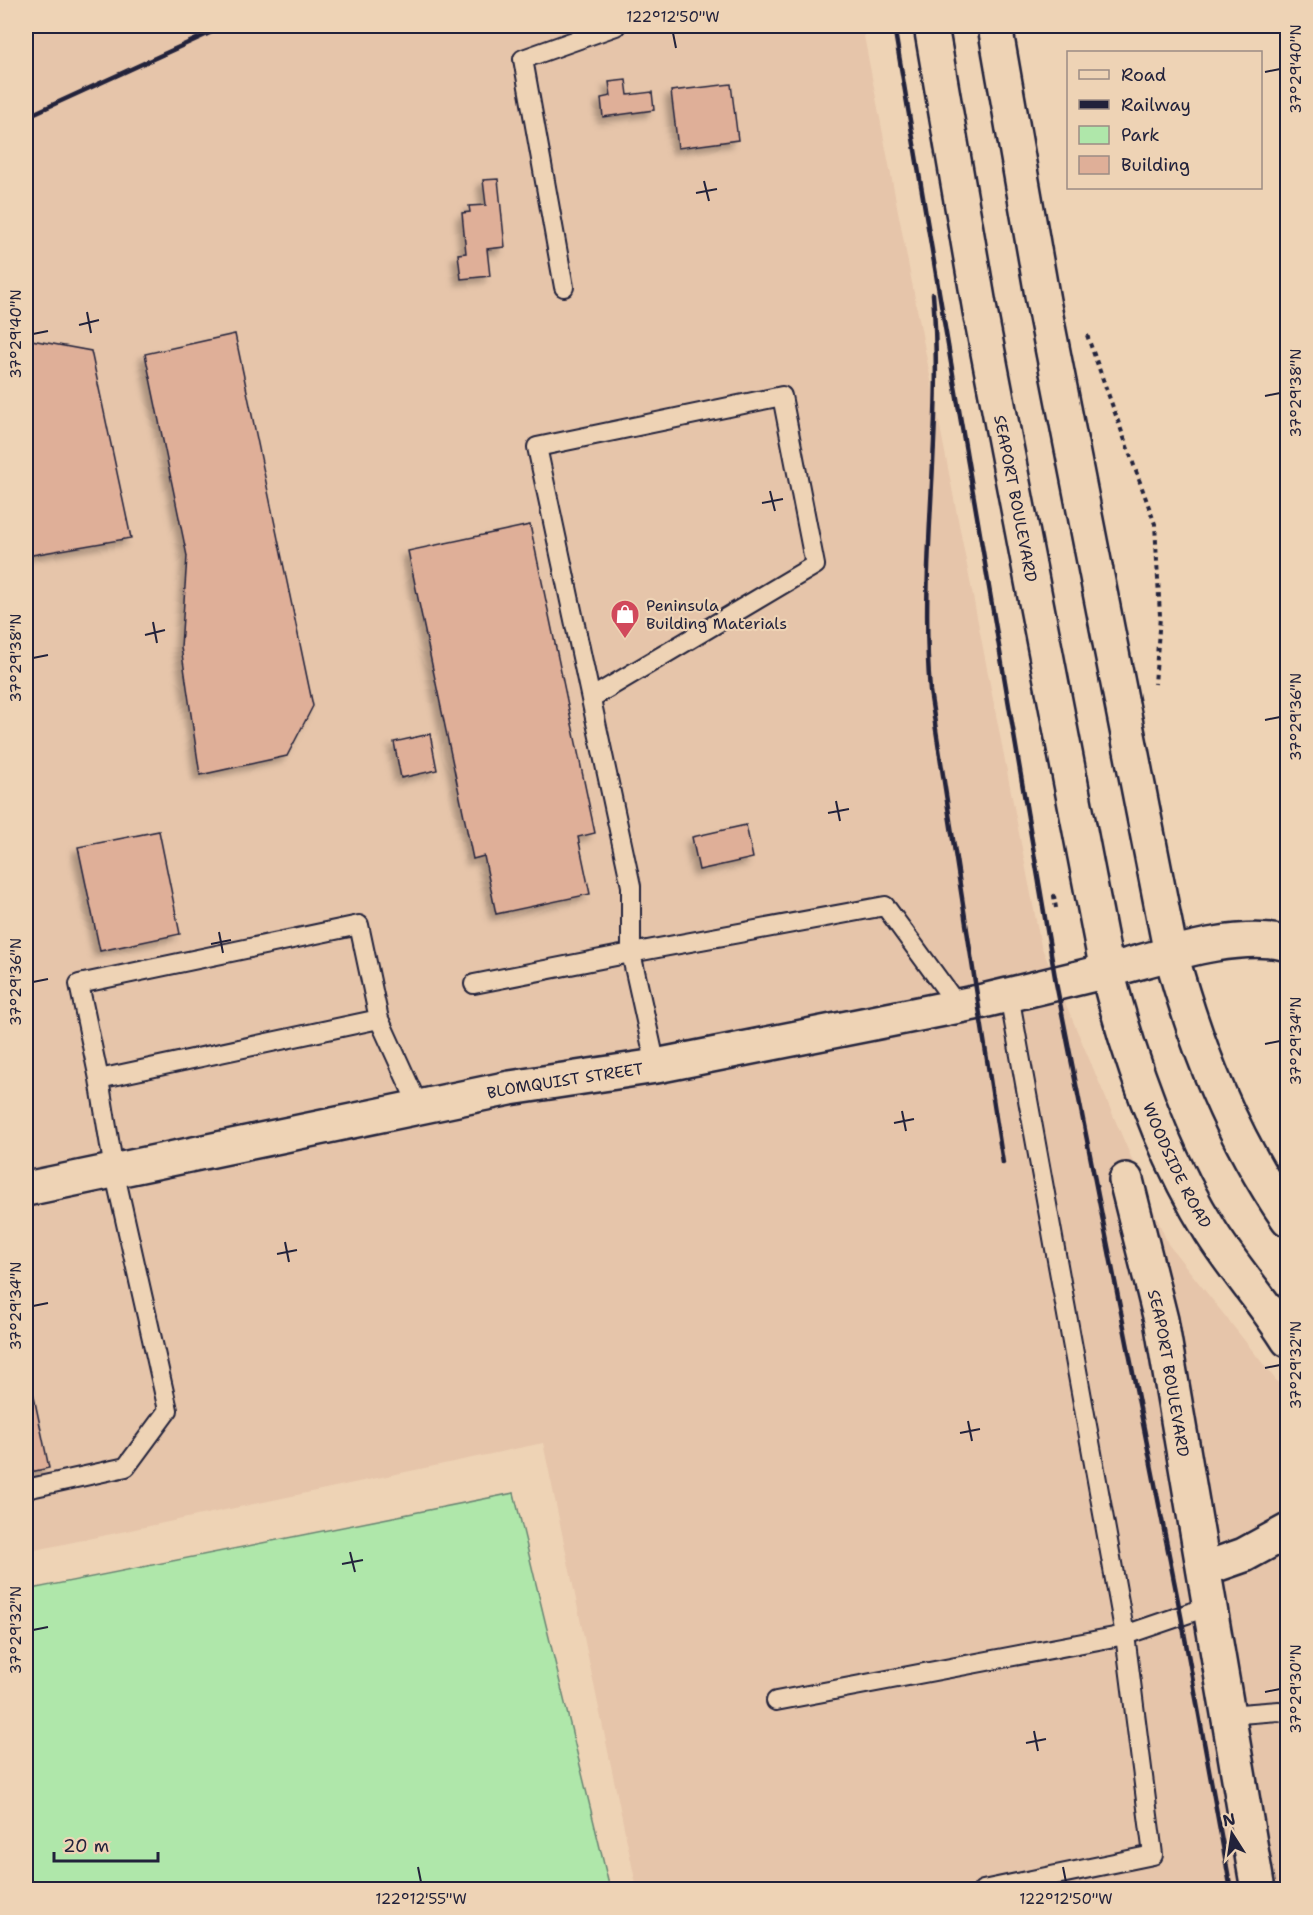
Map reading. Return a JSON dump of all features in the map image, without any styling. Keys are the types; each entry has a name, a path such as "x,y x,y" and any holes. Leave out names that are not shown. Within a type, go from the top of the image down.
{"main road":[{"name":"SEAPORT BOULEVARD","path":"931,26 980,311 1107,971"},
{"path":"995,26 1043,301 1171,954 1196,1040 1217,1093 1250,1158 1287,1219"},
{"name":"BLOMQUIST STREET","path":"26,1189 510,1088 656,1066 958,1006 1171,954 1245,940 1270,939 1287,944"},
{"name":"WOODSIDE ROAD","path":"1107,971 1136,1069 1158,1126 1183,1179 1210,1231 1287,1340"},
{"name":"SEAPORT BOULEVARD","path":"1126,1180 1161,1320 1258,1890"},
{"path":"1204,1569 1244,1555 1287,1531"}],"lane":[{"path":"564,287 523,59 616,26"},
{"path":"591,698 815,565 782,396 537,447 631,886 632,953 656,1066"},
{"path":"474,984 885,906 958,1006"},
{"path":"26,1489 126,1467 168,1410 114,1170 99,1079 79,984 359,925 379,1018 419,1107"},
{"path":"983,1890 1153,1855 1125,1635 1009,995"},
{"path":"99,1079 379,1018"},
{"path":"776,1701 1125,1635 1210,1606"},
{"path":"1227,1715 1279,1711 1287,1713"}],"path":[{"path":"1084,327 1155,524 1160,616 1155,686"}],"shaded area":[{"path":"26,26 862,26 1041,946 1168,1244 1287,1394 1287,1889 637,1889 543,1443 26,1552"}],"green space":[{"path":"514,1493 610,1889 26,1889 26,1590"}],"building":[{"path":"626,80 628,95 652,92 654,110 603,117 601,98 611,96 609,82"},
{"path":"731,84 738,140 678,148 671,91"},
{"path":"498,179 505,247 487,249 490,276 461,279 458,254 466,253 462,213 470,212 469,206 486,205 483,180"},
{"path":"235,334 313,706 287,756 200,775 181,647 187,556 145,354"},
{"path":"26,339 91,351 131,538 26,556"},
{"path":"530,525 595,833 578,837 590,894 496,914 484,856 473,859 408,551"},
{"path":"430,734 437,770 401,778 394,742"},
{"path":"746,825 753,858 699,870 692,837"},
{"path":"159,831 180,934 100,951 78,847"},
{"path":"26,1359 49,1468 26,1473"}],"railway":[{"path":"26,117 225,26"},
{"path":"894,26 1056,983 1181,1616 1231,1890"},
{"path":"933,294 936,394 927,591 930,691 1003,1163"}],"place":[{"name":"Peninsula Building Materials","path":"625,640"}]}
